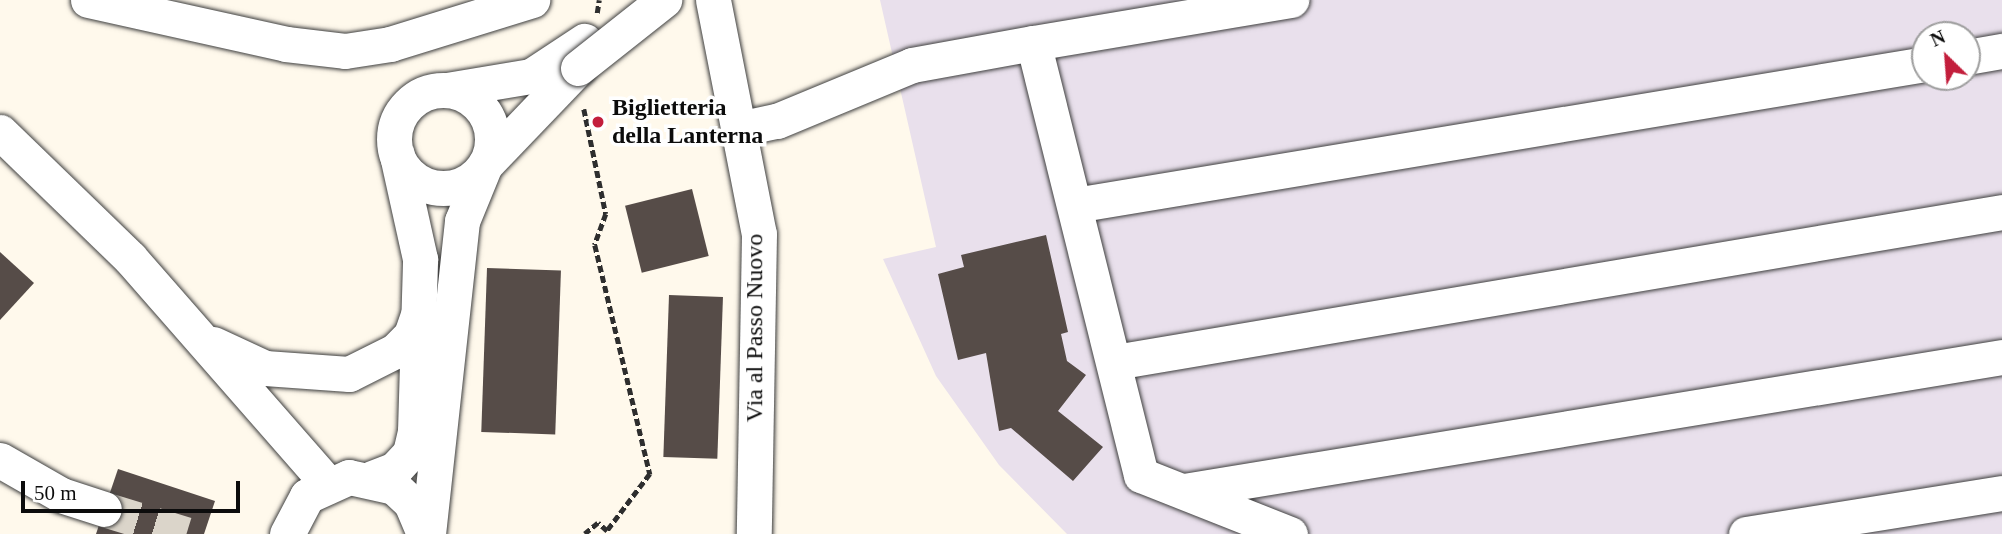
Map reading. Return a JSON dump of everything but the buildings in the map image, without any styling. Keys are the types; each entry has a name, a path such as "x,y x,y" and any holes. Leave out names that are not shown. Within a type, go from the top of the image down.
{"street":[{"path":"390,44 445,0"},
{"path":"485,0 528,2"},
{"path":"397,155 415,180 445,189 474,178 587,40 638,0"},
{"path":"287,534 307,496 326,482 372,478 395,470 410,453 422,306 416,222 394,139 404,110 430,92 531,76 587,40 664,0"},
{"name":"Via al Passo Nuovo","path":"713,0 759,234 754,534"},
{"path":"738,129 777,121 912,65 1291,0"},
{"path":"109,2 315,50 390,44 528,2"},
{"path":"1033,43 1115,362 1141,475 1290,534"},
{"path":"1981,55 2002,51"},
{"path":"1075,205 1911,66"},
{"path":"426,534 463,221 492,150 487,117 477,103 447,90"},
{"path":"0,132 90,215 326,482"},
{"path":"1115,362 2002,212"},
{"path":"193,329 225,352 265,368 322,377 349,374 395,351 411,335 422,306"},
{"path":"1182,492 2002,357"},
{"path":"0,460 61,495 104,509"},
{"path":"372,478 411,503 426,534"},
{"path":"1746,534 2002,493"}],"path":[{"path":"587,40 599,0"},
{"path":"585,105 606,214 595,245 650,474 607,531 598,523 585,534"}],"shaded area":[{"path":"880,0 2002,0 2002,534 1067,534 999,465 936,376 883,259 936,247"}],"tunnel":[{"path":"104,509 186,534"}],"place":[{"name":"Biglietteria della Lanterna","path":"598,122"}]}
